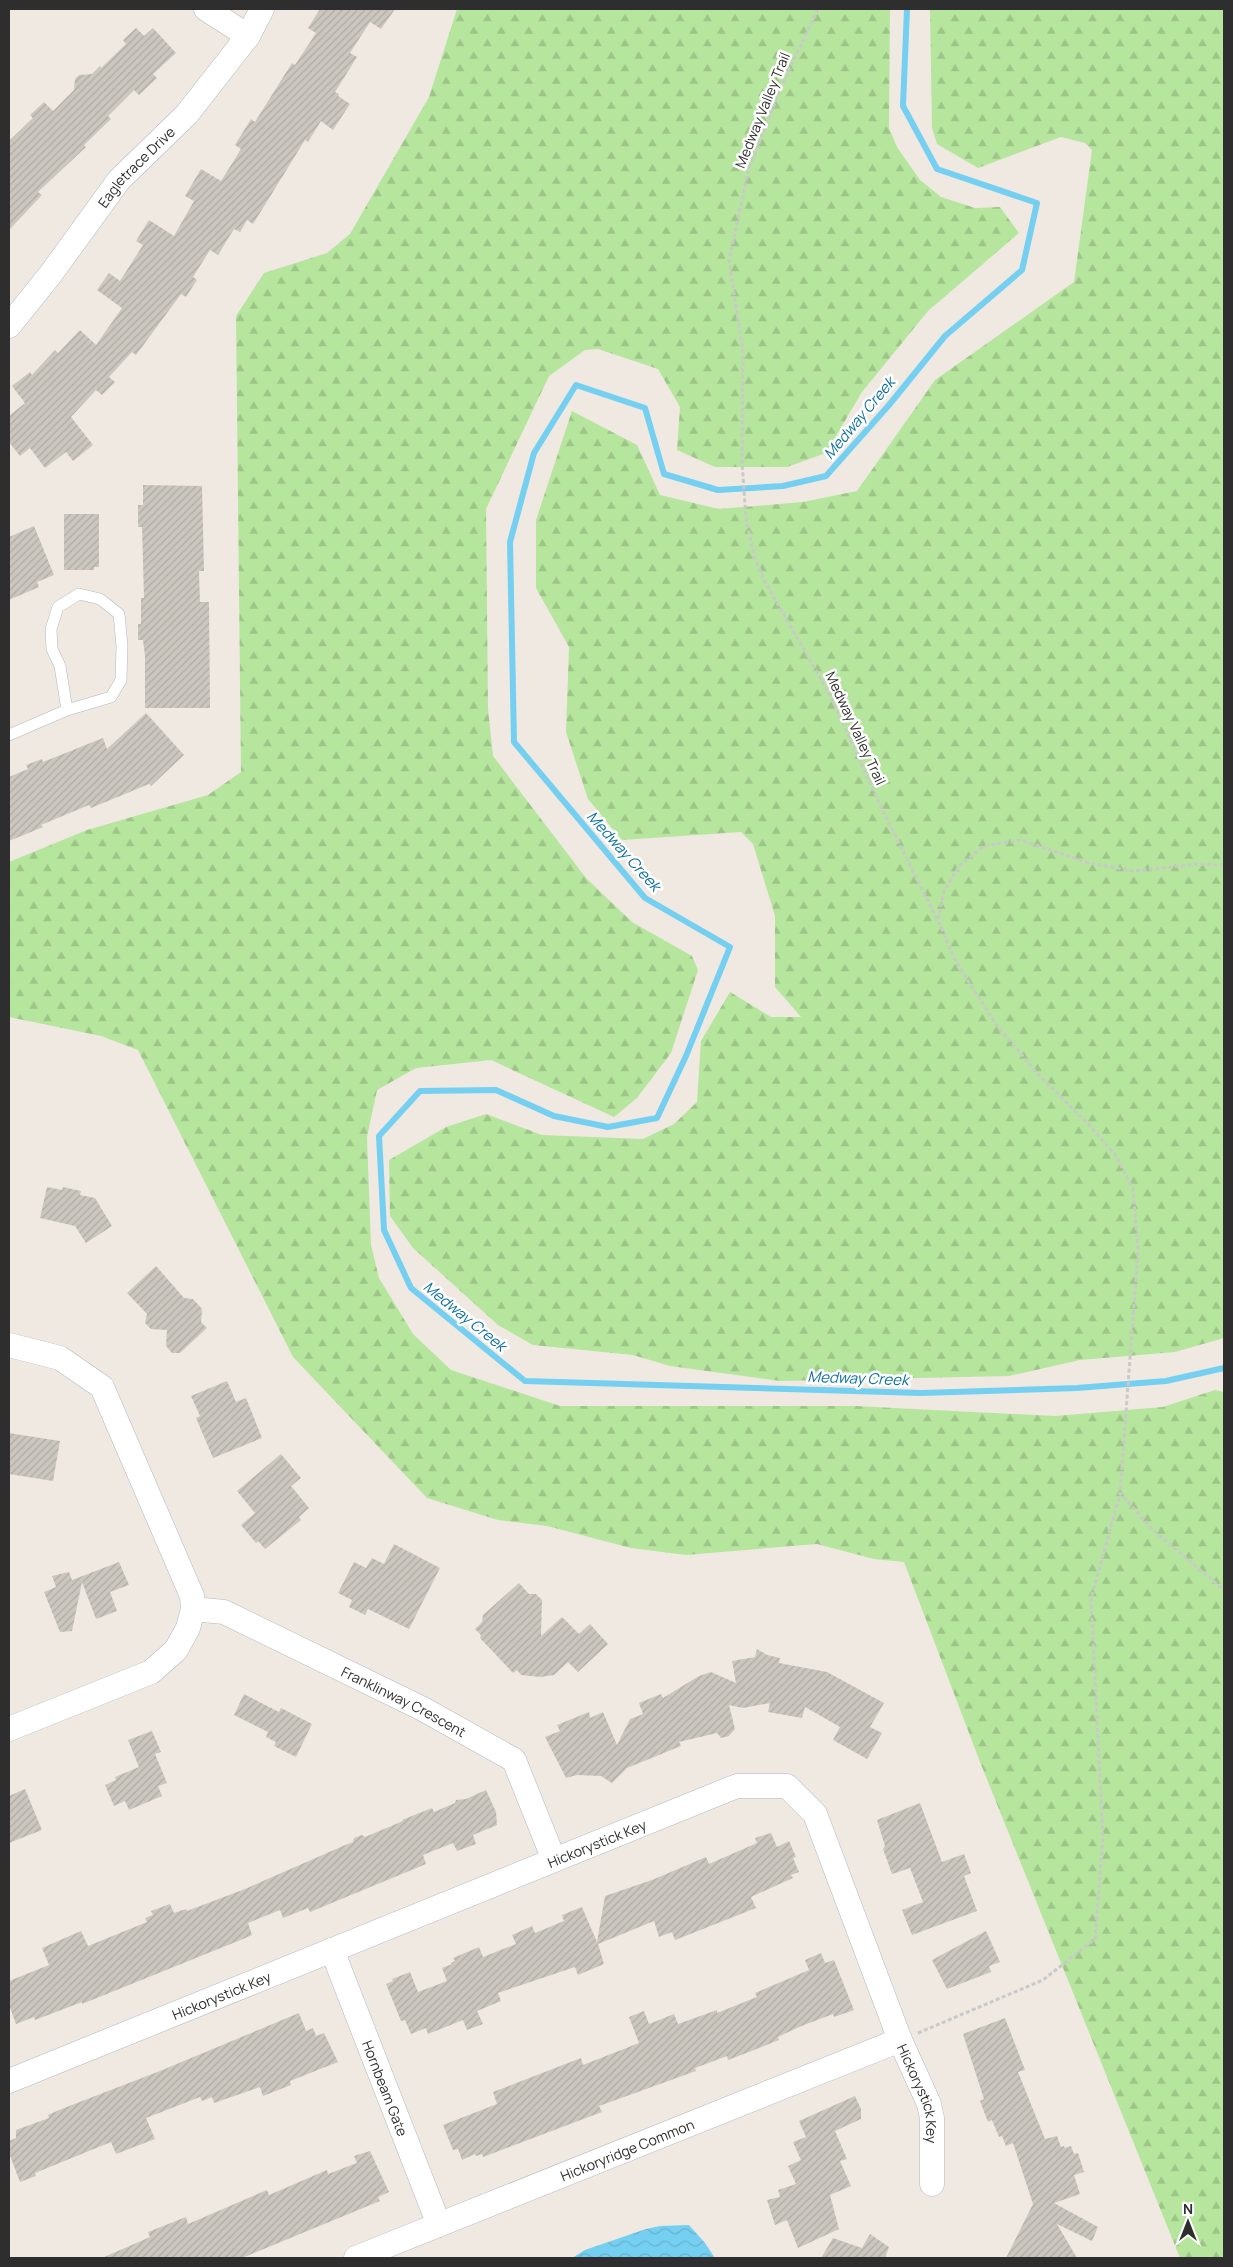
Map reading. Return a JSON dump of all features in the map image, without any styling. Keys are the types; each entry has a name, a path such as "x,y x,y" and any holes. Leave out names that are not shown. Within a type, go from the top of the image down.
{"street":[{"path":"206,9 248,36"},
{"name":"Eagletrace Drive","path":"9,326 50,276 119,180 187,114 248,36 262,9"},
{"path":"9,1345 60,1358 102,1388 192,1596 193,1609 188,1628 176,1650 151,1672 9,1730"},
{"name":"Franklinway Crescent","path":"193,1609 224,1612 423,1709 514,1760 554,1860"},
{"name":"Hickorystick Key","path":"9,2081 737,1786 787,1786 815,1814 900,2040 928,2104 932,2118 932,2184"},
{"name":"Hornbeam Gate","path":"332,1950 439,2225"},
{"name":"Hickoryridge Common","path":"356,2258 900,2040"}],"lane":[{"path":"9,735 67,710 111,697 121,680 122,646 119,614 100,599 79,594 58,606 51,629 52,649 60,666 67,710"}],"path":[{"name":"Medway Valley Trail","path":"818,9 782,85 749,168 729,260 743,352 742,462 746,518 754,556 764,580 831,697 880,806 938,920 955,960 995,1023 1037,1073 1091,1127 1116,1156 1132,1189 1138,1250 1120,1493 1091,1599 1103,1838 1095,1939 1043,1980 900,2040"},
{"path":"938,920 944,891 960,865 984,846 1022,840 1089,863 1134,871 1196,864 1224,864"},
{"path":"1120,1493 1153,1530 1224,1590"}],"green space":[{"path":"457,9 890,9 889,128 897,147 920,180 941,197 975,208 1000,207 1019,233 928,311 862,392 826,453 787,467 715,467 677,450 680,407 658,369 598,349 585,350 549,376 486,509 488,709 493,756 586,878 632,922 692,956 698,970 671,1053 637,1098 614,1117 491,1060 416,1068 377,1090 367,1137 371,1245 379,1278 413,1334 451,1370 560,1406 855,1406 1055,1416 1163,1407 1215,1390 1224,1392 1224,2258 1180,2258 980,1762 904,1562 874,1559 817,1544 686,1555 631,1548 547,1526 498,1520 427,1498 293,1357 138,1050 101,1036 9,1017 9,862 87,830 208,795 241,772 236,316 264,273 327,253 350,234 429,97"},
{"path":"930,9 1224,9 1224,1338 1175,1352 1080,1360 1009,1376 780,1381 670,1366 633,1355 533,1345 498,1325 413,1248 390,1216 389,1160 446,1127 486,1114 542,1135 643,1139 674,1124 697,1102 701,1041 730,992 771,1017 801,1017 775,987 775,916 753,844 741,832 622,840 588,799 566,732 569,647 536,588 536,520 572,411 637,445 660,495 719,509 803,502 857,491 935,380 1074,282 1092,150 1085,143 1061,137 978,168 937,144 932,128"}],"water":[{"path":"689,2225 715,2258 572,2258 585,2250 646,2229 660,2226"}],"building":[{"path":"320,9 395,9 381,29 370,22 350,53 357,57 335,92 350,104 333,130 321,121 308,142 305,140 253,224 247,220 240,232 234,229 218,255 210,250 193,277 197,280 186,297 181,294 136,355 132,352 109,377 115,382 102,395 96,390 71,417 93,445 73,461 66,452 45,468 30,448 20,456 9,442 9,416 25,403 12,386 30,372 32,375 55,350 58,353 80,330 96,345 122,308 97,290 109,273 120,281 143,245 136,241 149,220 174,236 194,201 185,196 201,169 221,181 241,149 235,145 251,119 255,122 292,63 295,65 316,33 308,28"},
{"path":"136,28 144,36 153,28 176,53 153,74 157,78 139,95 134,90 108,116 111,119 84,145 86,147 38,192 42,195 9,230 9,141 33,118 30,115 44,102 53,111 74,90 75,79 79,75 92,74 100,66 101,68 126,44 123,40"},
{"path":"143,485 202,486 204,571 199,571 200,602 209,602 210,708 145,708 145,656 143,640 138,640 138,624 141,624 141,598 144,598 142,527 138,527 138,505 143,505"},
{"path":"64,514 99,514 99,567 94,567 94,570 64,570"},
{"path":"34,526 54,575 37,582 39,587 9,600 9,537"},
{"path":"146,713 184,755 151,786 149,784 91,808 89,805 9,841 9,777 28,769 26,765 42,759 43,762 103,738 107,749"},
{"path":"47,1187 62,1190 63,1187 81,1191 80,1195 95,1198 112,1226 86,1243 75,1226 40,1218"},
{"path":"156,1266 184,1298 193,1299 202,1309 201,1322 207,1328 180,1353 172,1353 166,1346 167,1330 151,1329 145,1323 147,1314 127,1293"},
{"path":"227,1381 236,1402 246,1398 262,1438 213,1458 196,1418 200,1416 191,1396"},
{"path":"9,1433 60,1441 53,1481 9,1474"},
{"path":"281,1454 301,1478 291,1486 309,1508 299,1517 301,1520 265,1549 258,1541 256,1543 241,1525 255,1513 237,1491"},
{"path":"394,1544 440,1568 409,1629 368,1609 365,1615 349,1607 352,1600 338,1593 354,1562 366,1568 372,1558 384,1564"},
{"path":"119,1562 129,1585 110,1592 117,1611 96,1619 82,1582 72,1631 60,1632 44,1592 56,1587 52,1576 69,1572 72,1580"},
{"path":"519,1583 529,1594 536,1594 542,1600 541,1636 562,1617 579,1634 590,1624 608,1644 578,1672 568,1662 554,1675 541,1677 521,1675 517,1670 513,1673 480,1638 481,1635 475,1629 482,1622 483,1615"},
{"path":"757,1649 767,1655 780,1658 779,1663 827,1672 884,1703 870,1727 882,1733 867,1759 833,1740 840,1727 805,1707 802,1718 768,1712 770,1703 743,1708 729,1705 735,1729 729,1736 721,1738 717,1733 679,1742 681,1746 627,1768 612,1783 601,1776 577,1775 566,1778 545,1737 560,1731 557,1725 589,1712 590,1718 603,1712 617,1745 630,1719 643,1714 639,1703 661,1694 663,1698 699,1676 711,1672 736,1683 732,1661 755,1657"},
{"path":"244,1694 279,1712 281,1708 312,1724 296,1757 274,1746 276,1742 266,1737 268,1732 234,1715"},
{"path":"152,1731 161,1752 155,1754 167,1783 158,1786 162,1796 129,1810 125,1801 114,1806 105,1785 116,1780 115,1777 139,1767 128,1740"},
{"path":"25,1789 42,1830 9,1843 9,1796"},
{"path":"486,1790 496,1812 497,1825 473,1835 476,1844 457,1851 453,1843 423,1855 426,1864 310,1912 308,1908 283,1918 280,1910 248,1923 252,1935 243,1939 82,2004 82,2002 35,2020 34,2017 16,2024 9,2005 9,1981 49,1965 42,1948 81,1931 88,1946 147,1922 145,1918 153,1915 151,1911 170,1904 174,1913 186,1909 187,1911 245,1889 353,1842 354,1838 362,1835 365,1837 432,1808 434,1812 455,1803 456,1800 466,1799"},
{"path":"920,1803 942,1862 964,1854 971,1873 964,1876 977,1911 912,1935 902,1910 923,1902 910,1868 892,1874 883,1849 885,1846 877,1820"},
{"path":"771,1833 777,1847 789,1841 796,1857 793,1858 799,1872 791,1875 793,1878 751,1897 756,1908 675,1940 672,1932 659,1937 654,1921 598,1944 604,1964 578,1975 575,1967 498,1993 501,2001 477,2011 483,2024 467,2030 463,2020 428,2034 426,2028 411,2034 405,2020 401,2021 386,1984 393,1981 392,1979 410,1972 418,1992 447,1981 442,1968 452,1964 455,1961 453,1958 479,1947 483,1957 516,1944 512,1935 532,1926 535,1933 564,1921 562,1915 582,1907 597,1942 605,1896 652,1880 706,1857 709,1864 757,1843 755,1838"},
{"path":"986,1931 1000,1962 989,1966 991,1972 947,1989 932,1960"},
{"path":"821,1953 825,1963 834,1960 854,2010 834,2017 833,2014 799,2027 778,2037 779,2040 749,2052 728,2060 727,2056 695,2068 696,2071 599,2106 602,2112 483,2157 482,2154 476,2156 475,2154 462,2160 458,2149 453,2150 443,2125 497,2104 493,2092 581,2058 583,2065 639,2043 629,2017 644,2011 649,2024 674,2014 678,2024 717,2010 717,2013 757,1997 755,1993 809,1970 805,1960"},
{"path":"299,2013 306,2031 313,2028 316,2036 324,2033 338,2062 290,2081 291,2085 263,2096 260,2087 214,2103 212,2097 202,2101 200,2097 146,2118 155,2139 116,2154 111,2142 35,2173 36,2176 20,2182 9,2153 9,2141 16,2138 16,2130 49,2118 48,2115 64,2108 160,2071"},
{"path":"1005,2018 1025,2070 1018,2072 1045,2139 1057,2136 1061,2147 1071,2146 1074,2154 1078,2153 1084,2172 1074,2175 1080,2194 1054,2203 1098,2227 1092,2241 1057,2224 1077,2258 1006,2258 1033,2204 1013,2143 1006,2146 1002,2136 999,2137 992,2120 988,2122 980,2101 984,2099 963,2034"},
{"path":"855,2096 861,2109 861,2119 835,2131 847,2159 840,2161 851,2186 830,2195 839,2229 798,2248 787,2220 775,2225 767,2200 780,2197 778,2190 796,2184 788,2166 801,2160 793,2142 806,2137 799,2121"},
{"path":"370,2151 389,2192 378,2197 380,2201 242,2258 102,2258 150,2237 148,2232 186,2217 188,2224 267,2190 269,2195 327,2170 328,2174 357,2163 354,2156"},
{"path":"870,2234 889,2247 885,2258 821,2258 833,2238 862,2248"}],"waterway":[{"name":"Medway Creek","path":"907,9 903,106 937,169 1037,203 1022,270 945,336 889,405 826,476 783,486 718,490 664,474 645,408 576,385 534,453 510,542 514,742 645,898 730,947 686,1056 657,1118 608,1127 554,1116 496,1090 420,1091 379,1136 384,1230 411,1288 525,1381 921,1393 1077,1388 1166,1381 1224,1368"}]}
